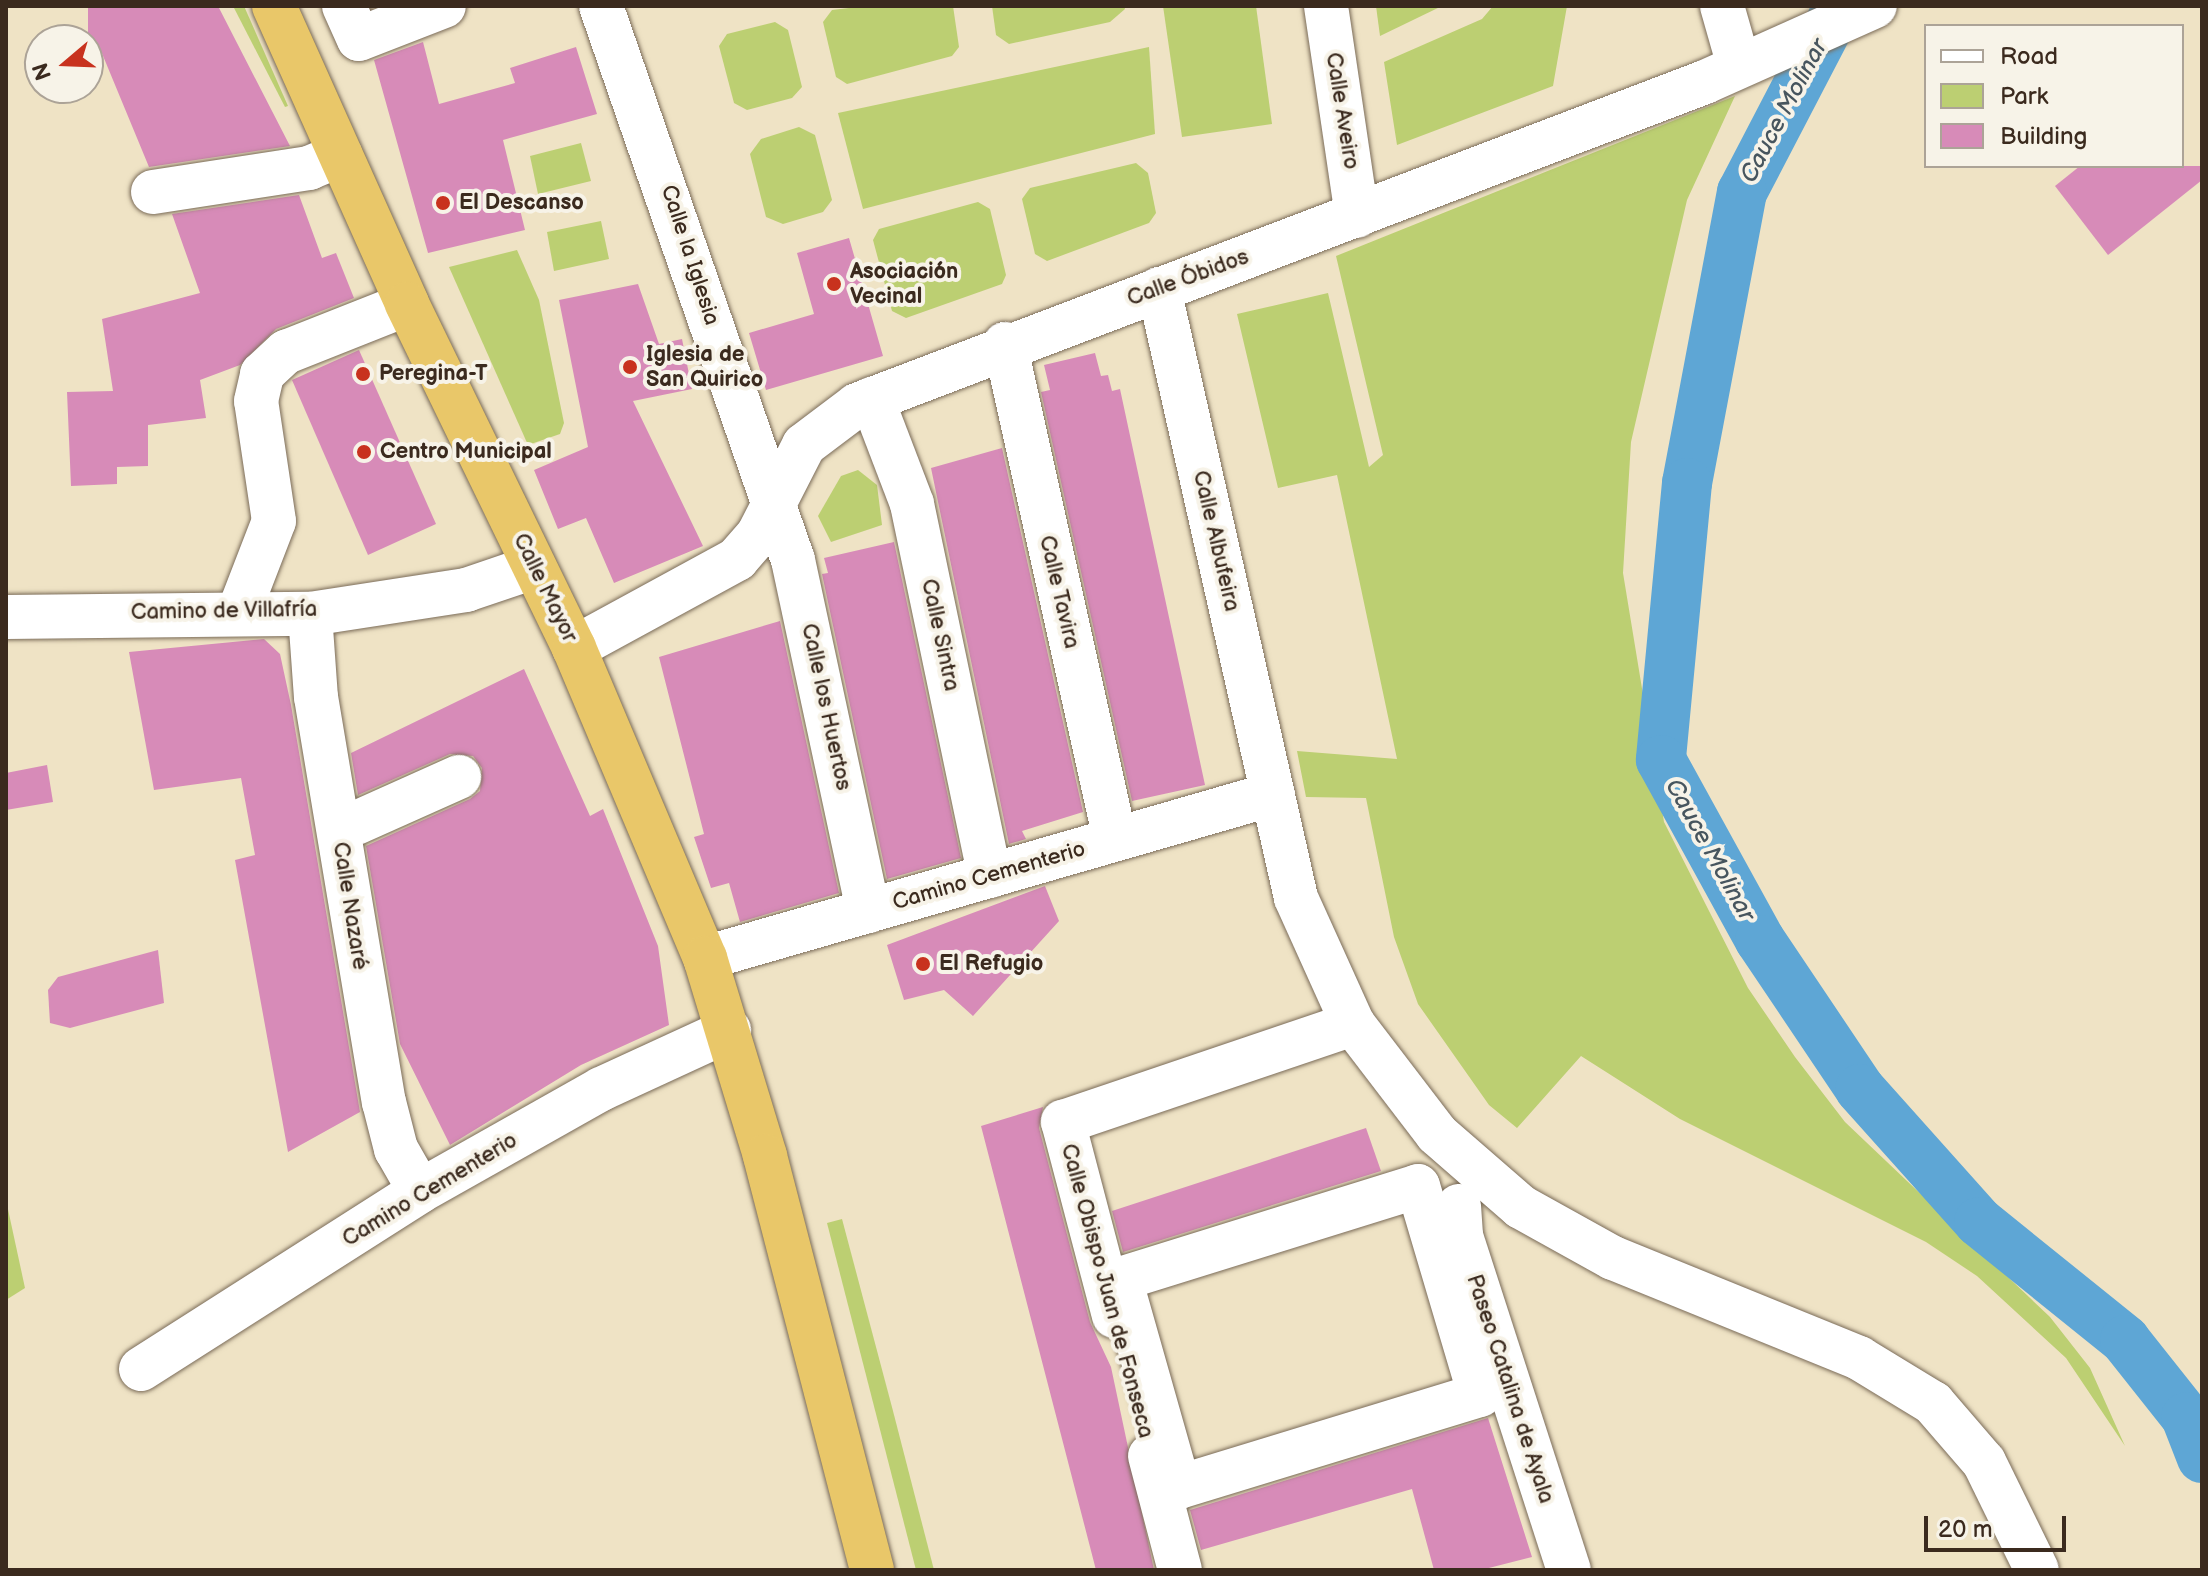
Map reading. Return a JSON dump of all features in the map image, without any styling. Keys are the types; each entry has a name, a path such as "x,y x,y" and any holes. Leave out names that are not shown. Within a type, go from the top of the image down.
{"highway":[{"name":"Calle Mayor","path":"274,6 407,304 574,648 705,958 729,1030 872,1570"}],"street":[{"path":"344,6 359,39 444,6"},
{"name":"Calle la Iglesia","path":"601,6 775,505"},
{"name":"Calle Aveiro","path":"1326,6 1357,216"},
{"path":"1722,6 1738,62"},
{"name":"Calle Óbidos","path":"574,648 737,559 775,505 804,445 872,399 1005,344 1357,216 1705,82 1738,62 1875,6"},
{"path":"153,192 309,168 340,155"},
{"name":"Calle Albufeira","path":"1159,289 1296,898 1353,1024 1437,1134 1547,1223 1613,1258 1798,1329 1933,1403 1984,1462 2037,1570"},
{"path":"240,609 274,521 256,401 262,374 286,352 407,304"},
{"name":"Calle Tavira","path":"1005,344 1115,839"},
{"name":"Calle Sintra","path":"872,399 912,504 990,876"},
{"name":"Calle los Huertos","path":"775,505 811,629 868,911"},
{"name":"Camino de Villafría","path":"6,617 240,609 310,614 466,590 534,567"},
{"name":"Calle Nazaré","path":"310,614 316,697 384,1102 396,1149 420,1191"},
{"path":"356,823 459,777"},
{"name":"Camino Cementerio","path":"705,958 1273,794"},
{"name":"Calle Obispo Juan de Fonseca","path":"1180,1570 1063,1122 1353,1024"},
{"name":"Camino Cementerio","path":"141,1369 420,1191 601,1089 729,1030"},
{"path":"1418,1186 1480,1395 1179,1487 1120,1279 1418,1186"},
{"name":"Paseo Catalina de Ayala","path":"1459,1206 1461,1236 1569,1570"}],"green space":[{"path":"233,6 244,6 288,106 285,107"},
{"path":"866,6 953,6 959,47 952,56 847,84 836,77 823,22 832,10"},
{"path":"992,6 1124,6 1125,9 1110,22 1009,44 996,35"},
{"path":"1163,6 1256,6 1272,124 1182,137"},
{"path":"1376,6 1442,6 1380,36"},
{"path":"1493,6 1567,6 1553,86 1397,145 1384,62 1482,19"},
{"path":"775,22 788,30 802,87 792,98 747,110 734,103 719,46 727,34"},
{"path":"1149,47 1155,134 863,209 838,113"},
{"path":"1735,96 1687,200 1631,442 1623,573 1664,822 1748,988 1795,1057 1845,1122 2050,1317 2090,1368 2125,1446 2066,1358 1977,1276 1926,1242 1680,1119 1581,1056 1517,1128 1489,1105 1418,1004 1394,937 1366,798 1306,797 1297,751 1397,759 1337,475 1278,488 1237,314 1328,293 1369,467 1383,455 1336,256"},
{"path":"799,127 815,135 832,200 823,212 783,224 766,217 750,154 761,139"},
{"path":"581,143 591,181 538,194 530,156"},
{"path":"1136,163 1148,173 1156,213 1149,223 1047,261 1035,254 1022,199 1030,188"},
{"path":"978,202 990,209 1006,275 1002,284 906,318 892,311 873,240 879,229"},
{"path":"601,221 609,259 554,271 547,232"},
{"path":"517,250 539,300 564,423 560,434 528,445 449,267"},
{"path":"858,470 877,485 882,525 831,542 818,516 841,476"},
{"path":"6,1200 25,1288 6,1300"},
{"path":"842,1219 934,1570 916,1570 827,1223"}],"building":[{"path":"88,6 218,6 290,146 149,167 104,58 104,24 88,24"},
{"path":"423,42 439,104 515,83 510,68 576,47 597,114 503,140 525,230 428,253 374,60"},
{"path":"2202,166 2202,180 2108,255 2055,186 2078,168"},
{"path":"299,195 322,258 336,253 354,298 276,329 240,365 200,380 206,418 148,425 148,466 117,467 117,484 71,486 67,392 113,391 102,319 200,293 172,214"},
{"name":"Asociación Vecinal","path":"849,238 883,356 766,390 749,333 814,314 797,253"},
{"path":"638,284 659,344 682,339 692,389 633,401 703,546 614,583 586,518 558,529 534,470 588,447 559,300"},
{"name":"Centro Municipal","path":"359,350 436,524 368,555 292,380"},
{"path":"1095,353 1101,376 1108,375 1112,391 1120,389 1205,785 1132,801 1041,392 1050,390 1044,365"},
{"path":"1002,448 1083,812 1022,831 1026,839 1009,844 931,468"},
{"path":"894,542 961,858 887,879 822,574 828,573 824,558"},
{"path":"780,621 839,893 740,922 729,883 711,888 694,837 704,834 659,657"},
{"path":"264,639 280,654 291,705 360,1112 288,1152 235,860 255,855 241,778 154,790 129,652"},
{"path":"524,669 590,816 603,809 658,946 669,1025 581,1065 450,1145 400,1044 366,846 470,799 480,791 482,768 473,756 450,754 358,795 351,753"},
{"path":"47,765 53,802 6,810 6,773"},
{"path":"1045,886 1059,921 973,1016 944,990 904,1000 887,945"},
{"path":"158,950 164,1003 70,1028 50,1023 48,990 58,977"},
{"path":"1043,1107 1039,1128 1090,1322 1111,1367 1154,1570 1096,1570 981,1126"},
{"path":"1366,1128 1381,1171 1123,1252 1112,1211"},
{"path":"1488,1418 1532,1557 1481,1570 1434,1570 1412,1489 1201,1550 1190,1510"}],"waterway":[{"name":"Cauce Molinar","path":"1839,6 1742,192 1687,483 1661,760 1760,940 1860,1089 1979,1222 2125,1340 2186,1417 2202,1458"}],"place":[{"name":"El Descanso","path":"443,203"},
{"name":"Asociación Vecinal","path":"834,284"},
{"name":"Iglesia de San Quirico","path":"630,367"},
{"name":"Peregina-T","path":"363,374"},
{"name":"Centro Municipal","path":"364,452"},
{"name":"El Refugio","path":"923,964"}]}
